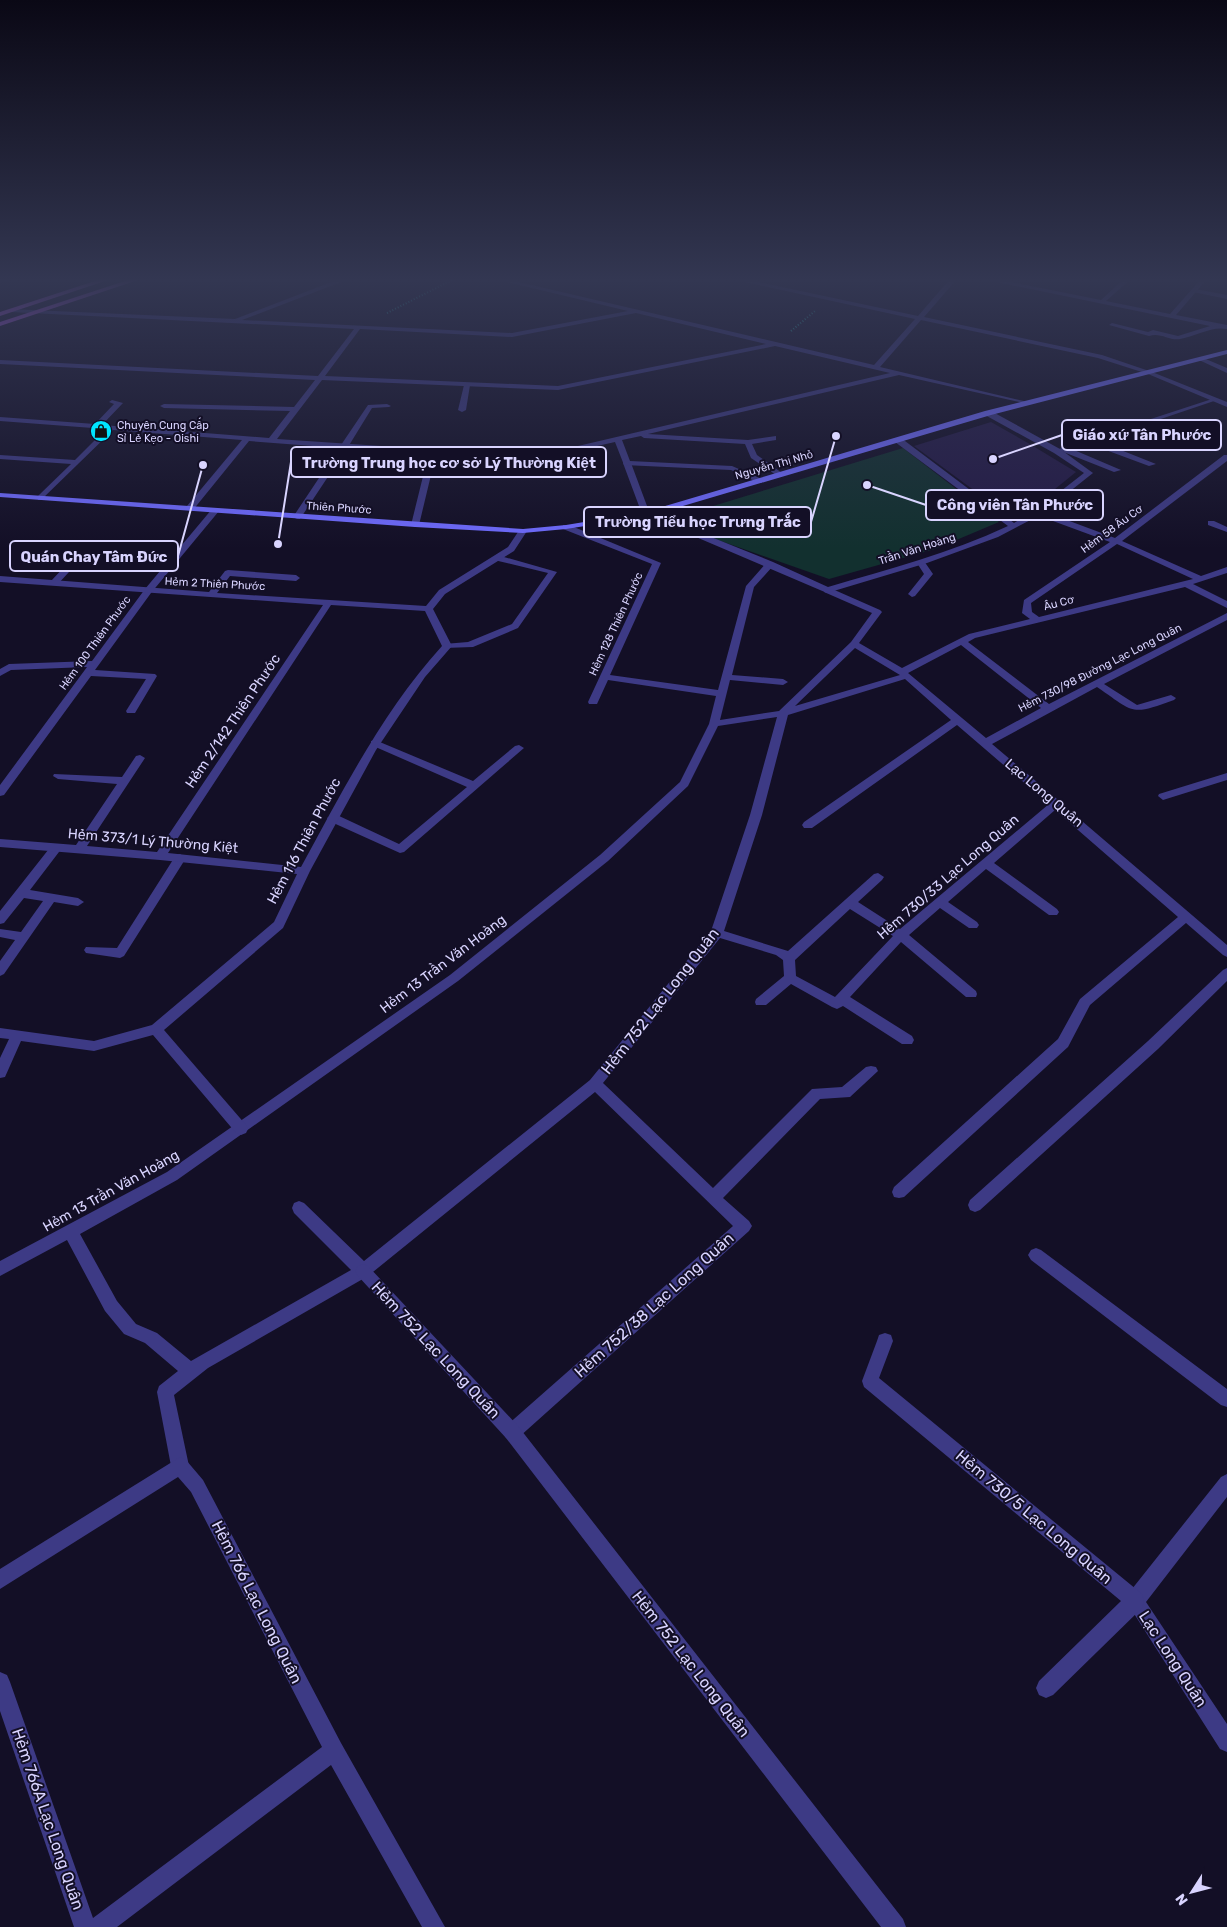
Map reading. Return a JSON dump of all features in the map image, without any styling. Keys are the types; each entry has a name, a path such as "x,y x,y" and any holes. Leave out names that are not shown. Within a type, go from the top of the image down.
{"street":[{"path":"148,369 558,388 652,369"},
{"path":"271,441 326,369"},
{"path":"881,369 1026,403"},
{"path":"1138,369 1227,405"},
{"name":"Nguyễn Thị Nhỏ","path":"646,514 988,413 1165,369"},
{"path":"0,419 271,441 548,454 632,436 900,372"},
{"path":"462,410 467,385"},
{"path":"1061,450 1214,400"},
{"path":"97,426 119,403 112,402"},
{"path":"164,406 295,409"},
{"path":"297,517 370,406 387,406"},
{"name":"Trần Văn Hoàng","path":"826,590 942,557 1013,526 1056,499 1088,473 1061,450 988,413"},
{"path":"41,498 112,427"},
{"path":"632,436 748,442 773,438"},
{"path":"190,508 247,439"},
{"path":"618,439 646,514 770,564 877,612 854,644 783,713 714,724"},
{"path":"898,440 1013,526"},
{"path":"1090,441 1152,464"},
{"path":"748,442 754,456 779,475"},
{"path":"415,525 433,450"},
{"path":"1061,450 1117,470"},
{"name":"Hẻm 58 Âu Cơ","path":"1038,621 1027,613 1027,602 1116,541 1227,456"},
{"path":"0,457 78,462"},
{"path":"627,463 681,469 732,468 759,481"},
{"name":"Thiên Phước","path":"0,495 297,517 523,531 566,527 646,514"},
{"name":"Hẻm 100 Thiên Phước","path":"0,793 90,673 148,591 215,511"},
{"path":"1037,512 1116,541 1201,579"},
{"path":"1211,523 1227,530"},
{"name":"Hẻm 128 Thiên Phước","path":"566,527 657,563 593,702"},
{"path":"497,558 553,572 515,626 470,645 447,646 428,609 442,592 511,549 523,531"},
{"path":"54,584 88,547"},
{"path":"912,594 929,574 921,563"},
{"name":"Hẻm 13 Trần Văn Hoàng","path":"0,1269 172,1176 242,1129 454,978 604,858 684,784 714,724 750,586 770,564"},
{"name":"Âu Cơ","path":"783,713 904,674 972,636 1186,584 1227,570"},
{"path":"211,595 228,573 296,578"},
{"name":"Hẻm 2 Thiên Phước","path":"0,579 148,591 428,609"},
{"path":"1186,584 1227,605"},
{"name":"Hẻm 2/142 Thiên Phước","path":"160,856 329,602"},
{"name":"Hẻm 730/98 Đường Lạc Long Quân","path":"986,743 1047,708 1098,684 1227,616"},
{"path":"961,641 1047,708"},
{"name":"Lạc Long Quân","path":"854,644 904,674 1057,803 1227,952"},
{"name":"Hẻm 116 Thiên Phước","path":"0,1033 40,1037 94,1046 156,1029 279,925 304,871 375,743 421,675 447,646"},
{"path":"0,673 9,666 96,664"},
{"path":"90,673 152,676 131,710"},
{"path":"604,677 722,694"},
{"path":"726,677 783,682"},
{"path":"1098,684 1135,708 1142,708 1171,698"},
{"name":"Hẻm 752 Lạc Long Quân","path":"783,713 756,815 717,933 595,1084 364,1272 512,1432 895,1927"},
{"path":"808,825 958,720"},
{"path":"375,743 474,786"},
{"path":"333,818 400,849 519,748"},
{"path":"79,850 140,758"},
{"path":"58,776 125,781"},
{"path":"1162,796 1227,776"},
{"name":"Hẻm 730/33 Lạc Long Quân","path":"841,998 901,935 1057,803"},
{"name":"Hẻm 373/1 Lý Thường Kiệt","path":"0,843 160,856 304,871"},
{"path":"0,920 56,848"},
{"path":"90,950 120,953 180,858"},
{"path":"986,863 1053,912"},
{"path":"789,958 851,904 878,877"},
{"path":"21,893 78,902"},
{"path":"0,970 51,898"},
{"path":"940,902 973,925"},
{"path":"851,904 901,935 971,994"},
{"path":"899,1192 1063,1043 1085,1002 1187,916"},
{"path":"0,933 24,936"},
{"path":"717,933 780,952 789,958"},
{"path":"789,958 790,978"},
{"path":"975,1205 1152,1045 1227,973"},
{"path":"790,978 837,1004 841,998 907,1040"},
{"path":"761,1002 790,978"},
{"path":"156,1029 242,1129"},
{"path":"0,1073 17,1036"},
{"path":"595,1084 713,1198 818,1093 845,1093 870,1071"},
{"name":"Hẻm 752/38 Lạc Long Quân","path":"512,1432 744,1226 713,1198"},
{"path":"0,1580 180,1466 165,1392 202,1362 364,1272 299,1208"},
{"path":"70,1231 111,1306 130,1329 151,1338 191,1371"},
{"path":"1036,1255 1227,1399"},
{"name":"Hẻm 730/5 Lạc Long Quân","path":"885,1342 870,1381 1135,1601"},
{"name":"Hẻm 766 Lạc Long Quân","path":"180,1466 197,1486 334,1750 434,1927"},
{"name":"Lạc Long Quân","path":"1227,1483 1135,1601 1227,1742"},
{"path":"1046,1688 1135,1601"},
{"name":"Hẻm 766A Lạc Long Quân","path":"0,1682 85,1927"},
{"path":"99,1927 334,1750"}],"green space":[{"path":"903,448 999,522 935,549 829,579 664,521"}],"building":[{"path":"991,422 1076,472 1039,502 1006,514 914,446"}],"place":[{"name":"Chuyên Cung Cấp Sỉ Lẻ Kẹo - Oishi","path":"101,431"},
{"name":"Trường Tiểu học Trưng Trắc","path":"836,436"},
{"name":"Giáo xứ Tân Phước","path":"993,459"},
{"name":"Quán Chay Tâm Đức","path":"203,465"},
{"name":"Công viên Tân Phước","path":"867,485"},
{"name":"Trường Trung học cơ sở Lý Thường Kiệt","path":"278,544"}]}
